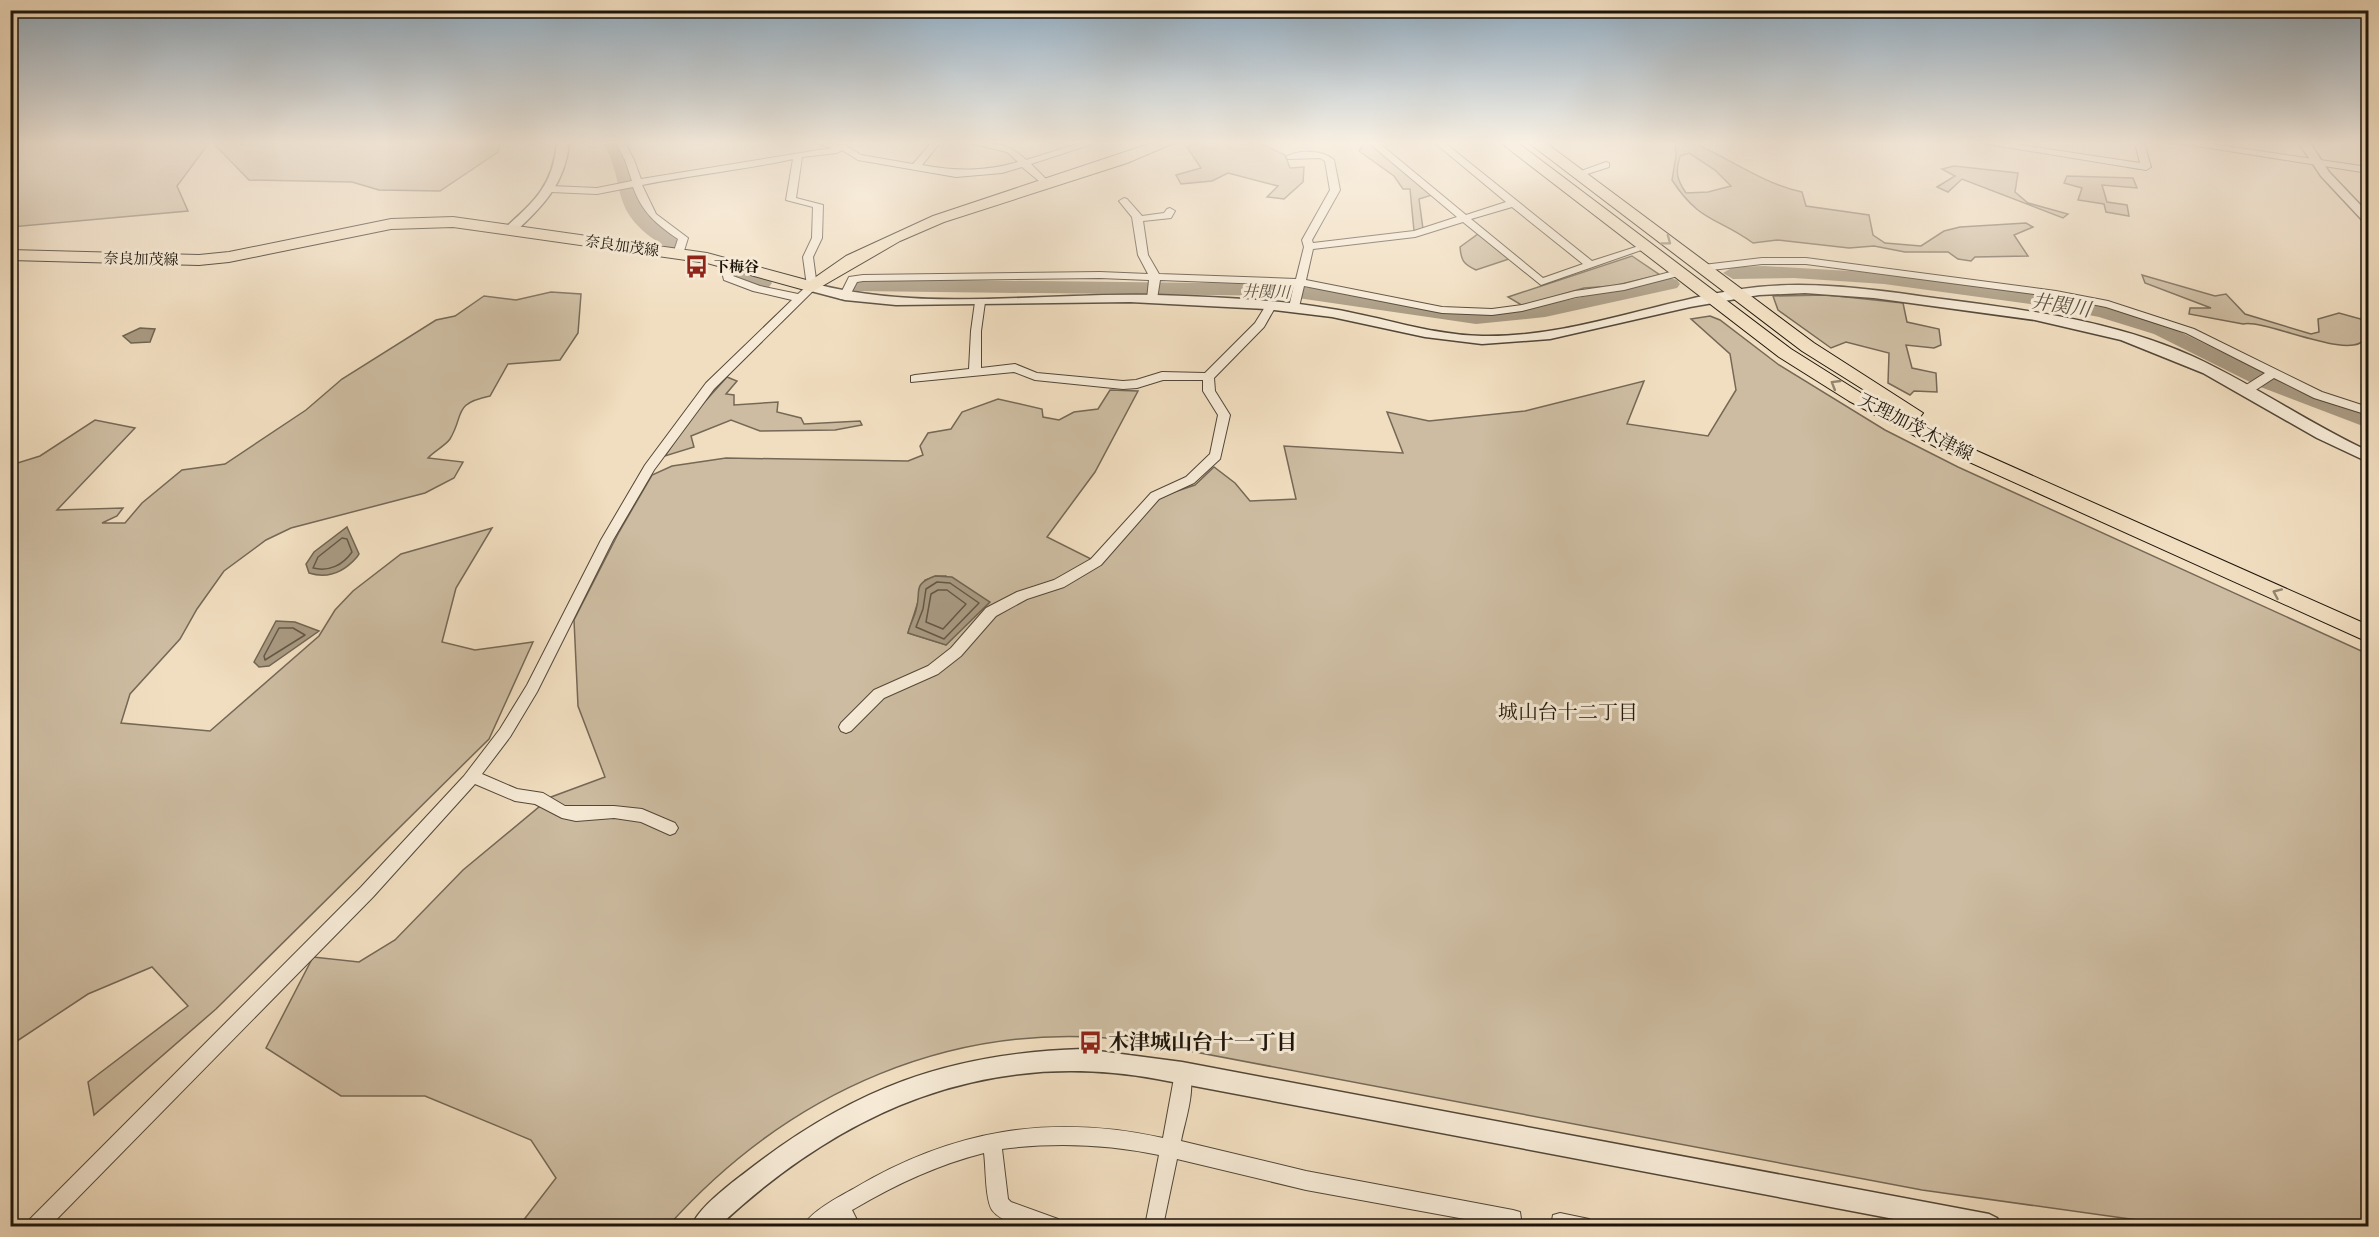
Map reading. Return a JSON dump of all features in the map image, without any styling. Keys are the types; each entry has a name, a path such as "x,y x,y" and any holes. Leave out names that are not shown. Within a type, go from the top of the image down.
{"main road":[{"path":"806,292 852,258 886,241 993,201"},
{"name":"天理加茂木津線","path":"1583,201 1808,368 1912,428 2368,634"},
{"name":"天理加茂木津線","path":"1614,201 1844,372 1954,434 2368,619"},
{"name":"奈良加茂線","path":"10,255 167,261 229,257 391,224 453,222 734,264 806,292"}],"street":[{"path":"510,230 539,201"},
{"path":"645,201 651,214 682,238 678,254"},
{"path":"37,1227 366,892 472,776 505,733 532,688 607,540 650,468 710,386 806,292 808,257 817,238 818,205 795,201"},
{"path":"1124,201 1138,219 1143,255 1155,276 1153,295"},
{"path":"1295,304 1309,247 1307,240 1328,201"},
{"path":"1445,201 1540,282 1645,247"},
{"path":"1510,201 1590,265"},
{"path":"2351,201 2368,219"},
{"path":"1309,247 1415,234 1513,203"},
{"path":"1138,219 1168,216 1170,211"},
{"path":"1703,268 1754,261 1806,261 2074,296 2159,319 2224,346 2318,394 2368,411"},
{"path":"844,297 854,279 863,278 1155,276 1300,282 1442,310 1492,312 1522,308 1575,294 1624,287 1678,273"},
{"path":"806,292 893,301 980,302 1153,295 1295,304 1453,337 1501,340 1544,335 1738,294 1778,290 1846,291 2073,322 2166,351 2251,387 2368,457"},
{"path":"975,371 980,302"},
{"path":"915,380 1015,368 1035,376 1123,385 1137,384 1162,376 1208,377 1248,338 1272,304"},
{"path":"2251,387 2274,373"},
{"path":"846,727 879,694 933,670 956,652 992,612 1022,595 1059,584 1096,562 1155,495 1190,480 1210,462 1220,447 1224,414 1209,391 1208,377"},
{"path":"472,776 515,795 538,798 562,812 576,814 614,812 642,816 670,828"},
{"path":"703,1227 746,1185 810,1138 854,1112 914,1086 986,1066 1035,1060 1083,1059 1182,1073 1937,1222 1989,1227"},
{"path":"1154,1227 1181,1095 1182,1073"},
{"path":"813,1227 839,1207 883,1180 936,1155 1034,1135 1073,1135 1114,1138 1279,1174 1513,1219 1513,1227"},
{"path":"992,1142 999,1203 1005,1209 1051,1227"},
{"path":"839,1207 851,1227"},
{"path":"1560,1227 1560,1222 1582,1227"}],"shaded area":[{"path":"11,201 183,201 188,211 11,227"},
{"path":"1411,201 1419,201 1423,229 1414,231"},
{"path":"1688,201 1804,201 1806,206 1869,215 1873,235 1885,243 1921,246 1944,231 1960,227 2026,223 2033,227 2014,235 2028,256 1975,257 1971,261 1958,259 1948,252 1905,252 1874,246 1849,248 1777,240 1753,243 1700,212"},
{"path":"2018,201 2025,201 2068,214 2063,218"},
{"path":"2083,201 2107,201 2127,205 2129,216 2106,212 2104,204"},
{"path":"1478,234 1509,259 1476,270 1465,264 1460,247"},
{"path":"1632,256 1660,275 1613,286 1584,288 1523,306 1508,297"},
{"path":"2142,275 2215,296 2226,294 2245,314 2311,334 2319,332 2318,319 2339,313 2368,321 2368,333 2365,339 2356,344 2343,345 2326,343 2270,327 2189,314 2190,308 2211,308 2145,283"},
{"path":"551,292 581,294 578,333 560,360 508,364 490,396 470,403 461,411 450,439 428,458 463,462 454,478 425,493 291,528 266,540 224,571 197,609 180,639 130,694 121,723 210,731 319,636 335,610 353,591 401,554 492,528 456,588 442,642 475,650 533,642 489,739 216,1009 94,1115 88,1082 188,1006 152,967 88,994 11,1045 11,465 40,456 95,420 135,428 57,510 123,508 117,516 102,523 125,523 142,503 182,470 225,464 306,410 342,379 436,320 455,316 484,296 516,300"},
{"path":"1827,295 1903,303 1907,322 1939,329 1941,345 1934,348 1906,345 1912,368 1936,373 1937,392 1914,391 1910,395 1888,383 1889,353 1846,342 1831,348 1778,310 1773,296"},
{"path":"1710,316 1720,320 1779,365 1885,430 1958,467 2368,654 2368,1226 2180,1226 1922,1190 1137,1041 1070,1037 1004,1041 941,1053 880,1074 822,1102 767,1137 715,1178 668,1226 519,1226 556,1178 531,1140 425,1096 341,1096 266,1048 313,957 359,962 395,940 463,870 551,797 605,777 578,706 574,620 619,532 652,475 672,466 726,458 908,461 923,455 920,446 928,433 951,429 962,412 998,399 1042,409 1043,417 1059,420 1074,412 1098,409 1110,390 1138,391 1095,472 1047,537 1101,564 1156,498 1195,485 1214,467 1235,483 1250,501 1296,499 1284,446 1403,453 1387,412 1429,421 1525,411 1644,381 1627,424 1708,436 1736,390 1730,354 1691,319","holes":["936,576 946,576 972,618 946,645 908,633 925,580"]},
{"path":"727,377 737,381 726,394 734,395 734,405 778,402 777,412 801,418 804,424 860,421 862,425 835,430 760,431 731,420 691,436 694,447 665,456 691,417"}],"water":[{"path":"140,328 155,329 150,342 131,343 123,336"},
{"path":"347,527 359,554 357,557 347,567 329,575 309,573 306,564 314,552"},
{"path":"935,576 952,577 990,602 946,645 908,633 918,603 920,586"},
{"path":"276,621 295,622 319,631 269,666 259,667 254,662"}],"waterway":[{"name":"井関川","path":"630,201 633,208 649,226 674,244"},
{"name":"井関川","path":"1733,273 1794,272 1884,278 2038,299 2101,311 2161,330 2265,381 2368,421"},
{"name":"井関川","path":"742,278 762,283"},
{"name":"井関川","path":"857,285 1284,290 1476,318 1545,311 1670,284"}],"place":[{"name":"下梅谷","path":"696,267"},
{"name":"木津城山台十一丁目","path":"1090,1042"}],"district":[{"name":"城山台十二丁目","path":"1568,712"}]}
